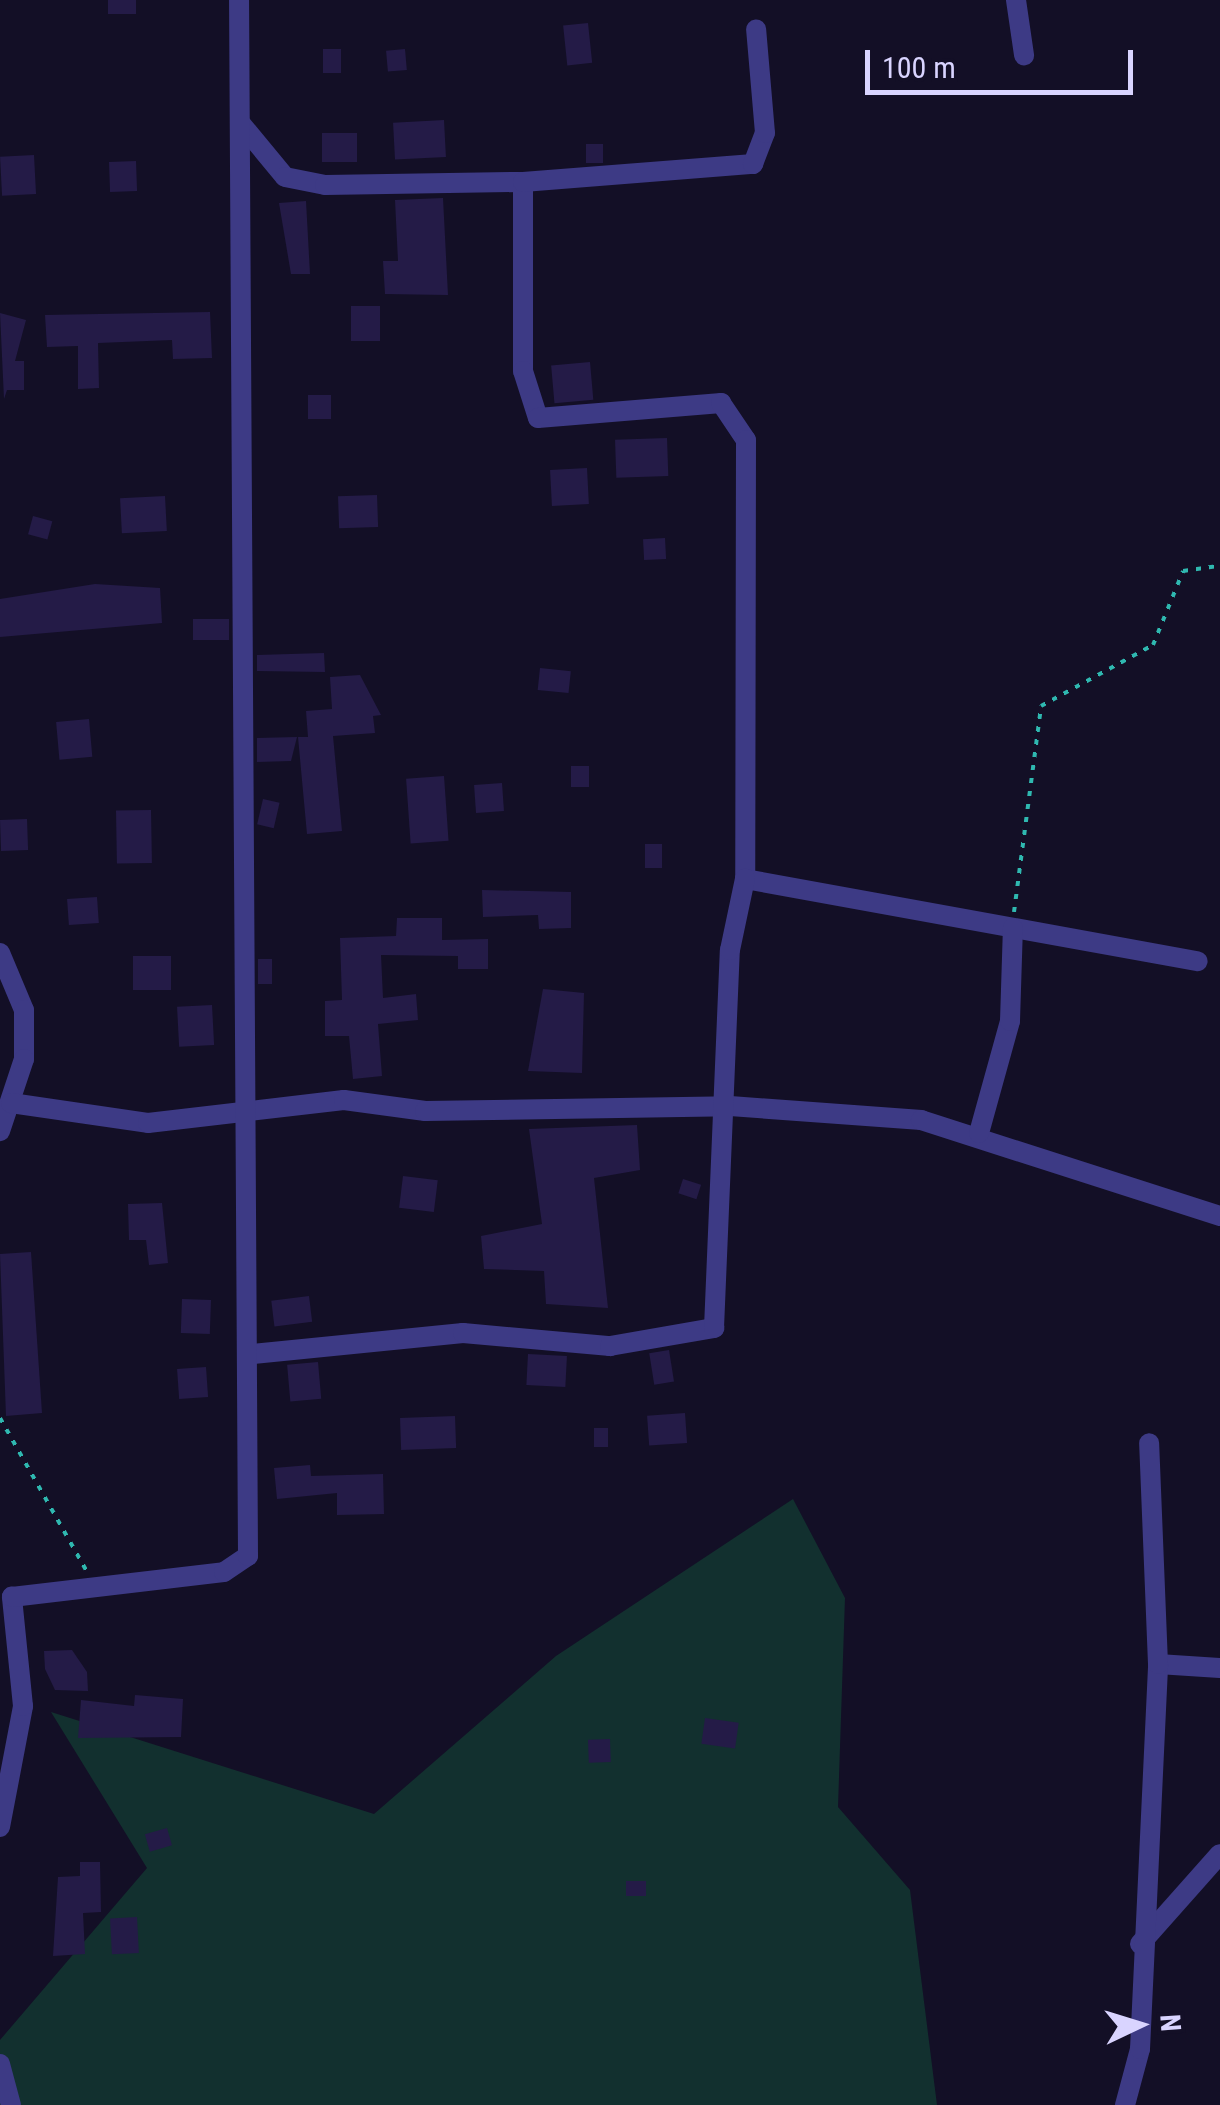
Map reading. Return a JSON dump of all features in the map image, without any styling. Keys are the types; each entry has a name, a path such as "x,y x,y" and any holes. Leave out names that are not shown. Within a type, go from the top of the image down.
{"street":[{"path":"0,1827 23,1706 12,1597 93,1583 224,1572 248,1556 253,1354 239,0"},
{"path":"1016,0 1024,54"},
{"path":"242,125 285,176 325,185 524,182 753,164 765,132 756,29"},
{"path":"253,1354 463,1333 610,1346 708,1332 718,1320 716,1180 730,1106 730,950 745,879 746,440 721,403 538,418 523,371 524,182"},
{"path":"745,879 1198,960"},
{"path":"980,1133 1010,1021 1013,928"},
{"path":"0,953 24,1010 11,1103 0,1131"},
{"path":"11,1103 148,1123 248,1106 730,1106 980,1133 1220,1216"},
{"path":"1124,2105 1140,2049 1140,1944 1158,1664 1149,1443"},
{"path":"1158,1664 1220,1668"},
{"path":"1140,1944 1220,1854"},
{"path":"0,2064 12,2105"}],"path":[{"path":"1013,928 1041,706 1153,645 1183,571 1220,566"},
{"path":"0,1418 93,1583"}],"green space":[{"path":"793,1499 845,1598 838,1807 910,1890 937,2105 0,2105 0,2040 147,1868 51,1712 374,1814 556,1656"}],"building":[{"path":"108,0 136,0 136,14 108,14"},
{"path":"588,23 592,63 567,65 563,26"},
{"path":"323,49 341,49 341,73 323,73"},
{"path":"405,49 407,70 388,72 386,51"},
{"path":"444,120 446,157 395,160 393,123"},
{"path":"322,133 357,133 357,162 322,162"},
{"path":"586,144 603,144 603,163 586,163"},
{"path":"34,155 36,194 2,196 0,157"},
{"path":"136,161 137,191 110,192 109,162"},
{"path":"443,198 448,295 385,294 383,261 398,261 395,200"},
{"path":"306,201 310,274 291,274 279,203"},
{"path":"351,306 380,306 380,341 351,341"},
{"path":"210,312 212,358 173,359 172,340 98,343 99,388 78,389 78,346 47,347 45,315"},
{"path":"0,313 26,320 15,361 24,361 24,390 7,390 4,399"},
{"path":"590,362 593,400 554,403 551,365"},
{"path":"308,395 331,395 331,419 308,419"},
{"path":"667,438 668,476 616,478 615,440"},
{"path":"587,468 589,504 552,506 550,470"},
{"path":"377,495 378,527 339,528 338,496"},
{"path":"165,496 167,531 122,533 120,498"},
{"path":"33,516 52,521 47,540 28,534"},
{"path":"665,538 666,559 644,560 643,539"},
{"path":"95,584 160,588 162,623 0,637 0,599"},
{"path":"193,619 229,619 229,640 193,640"},
{"path":"324,653 325,672 257,671 257,655"},
{"path":"540,668 571,671 569,693 538,690"},
{"path":"360,675 381,715 373,716 375,733 333,736 342,831 307,834 298,737 308,737 306,711 332,709 330,677"},
{"path":"89,719 92,757 59,760 56,722"},
{"path":"297,737 291,761 257,762 257,738"},
{"path":"571,766 589,766 589,787 571,787"},
{"path":"444,776 449,841 411,843 406,779"},
{"path":"502,783 504,811 476,813 474,785"},
{"path":"263,799 280,803 274,828 257,824"},
{"path":"151,810 152,863 117,864 116,811"},
{"path":"27,819 28,850 1,851 0,820"},
{"path":"645,844 662,844 662,868 645,868"},
{"path":"482,890 571,892 571,928 539,929 538,915 483,917"},
{"path":"97,897 99,923 69,925 67,899"},
{"path":"397,918 442,918 442,940 488,939 488,969 458,969 458,956 381,955 383,998 416,994 418,1020 378,1024 382,1076 353,1079 349,1036 325,1036 325,1001 342,1000 340,938 396,936"},
{"path":"133,956 171,956 171,990 133,990"},
{"path":"258,959 272,959 272,984 258,984"},
{"path":"543,989 584,993 582,1073 528,1071"},
{"path":"212,1005 214,1045 179,1047 177,1007"},
{"path":"637,1125 640,1170 594,1178 608,1308 546,1304 544,1271 484,1269 481,1236 542,1224 529,1129"},
{"path":"403,1176 438,1180 434,1212 399,1208"},
{"path":"683,1179 701,1185 696,1199 678,1193"},
{"path":"162,1203 168,1263 149,1265 146,1240 129,1240 128,1204"},
{"path":"31,1252 42,1413 6,1416 0,1254"},
{"path":"309,1296 312,1322 274,1326 271,1301"},
{"path":"182,1299 211,1300 210,1334 181,1333"},
{"path":"669,1350 674,1382 654,1385 649,1353"},
{"path":"528,1354 567,1356 565,1387 526,1385"},
{"path":"318,1362 321,1399 290,1402 287,1365"},
{"path":"206,1367 208,1397 179,1399 177,1369"},
{"path":"685,1413 687,1443 649,1446 647,1416"},
{"path":"455,1416 456,1448 401,1450 400,1418"},
{"path":"594,1428 608,1428 608,1447 594,1447"},
{"path":"310,1465 311,1476 383,1474 384,1514 337,1515 337,1493 277,1499 274,1468"},
{"path":"72,1650 87,1672 88,1691 55,1690 45,1669 44,1651"},
{"path":"135,1695 183,1699 181,1737 78,1738 81,1700 134,1706"},
{"path":"705,1718 739,1723 735,1748 701,1744"},
{"path":"610,1739 611,1762 589,1763 588,1740"},
{"path":"167,1828 172,1845 150,1852 145,1834"},
{"path":"80,1862 100,1862 101,1912 83,1913 85,1954 53,1956 58,1877 80,1876"},
{"path":"626,1881 646,1881 646,1896 626,1896"},
{"path":"137,1917 139,1953 112,1954 110,1918"}]}
